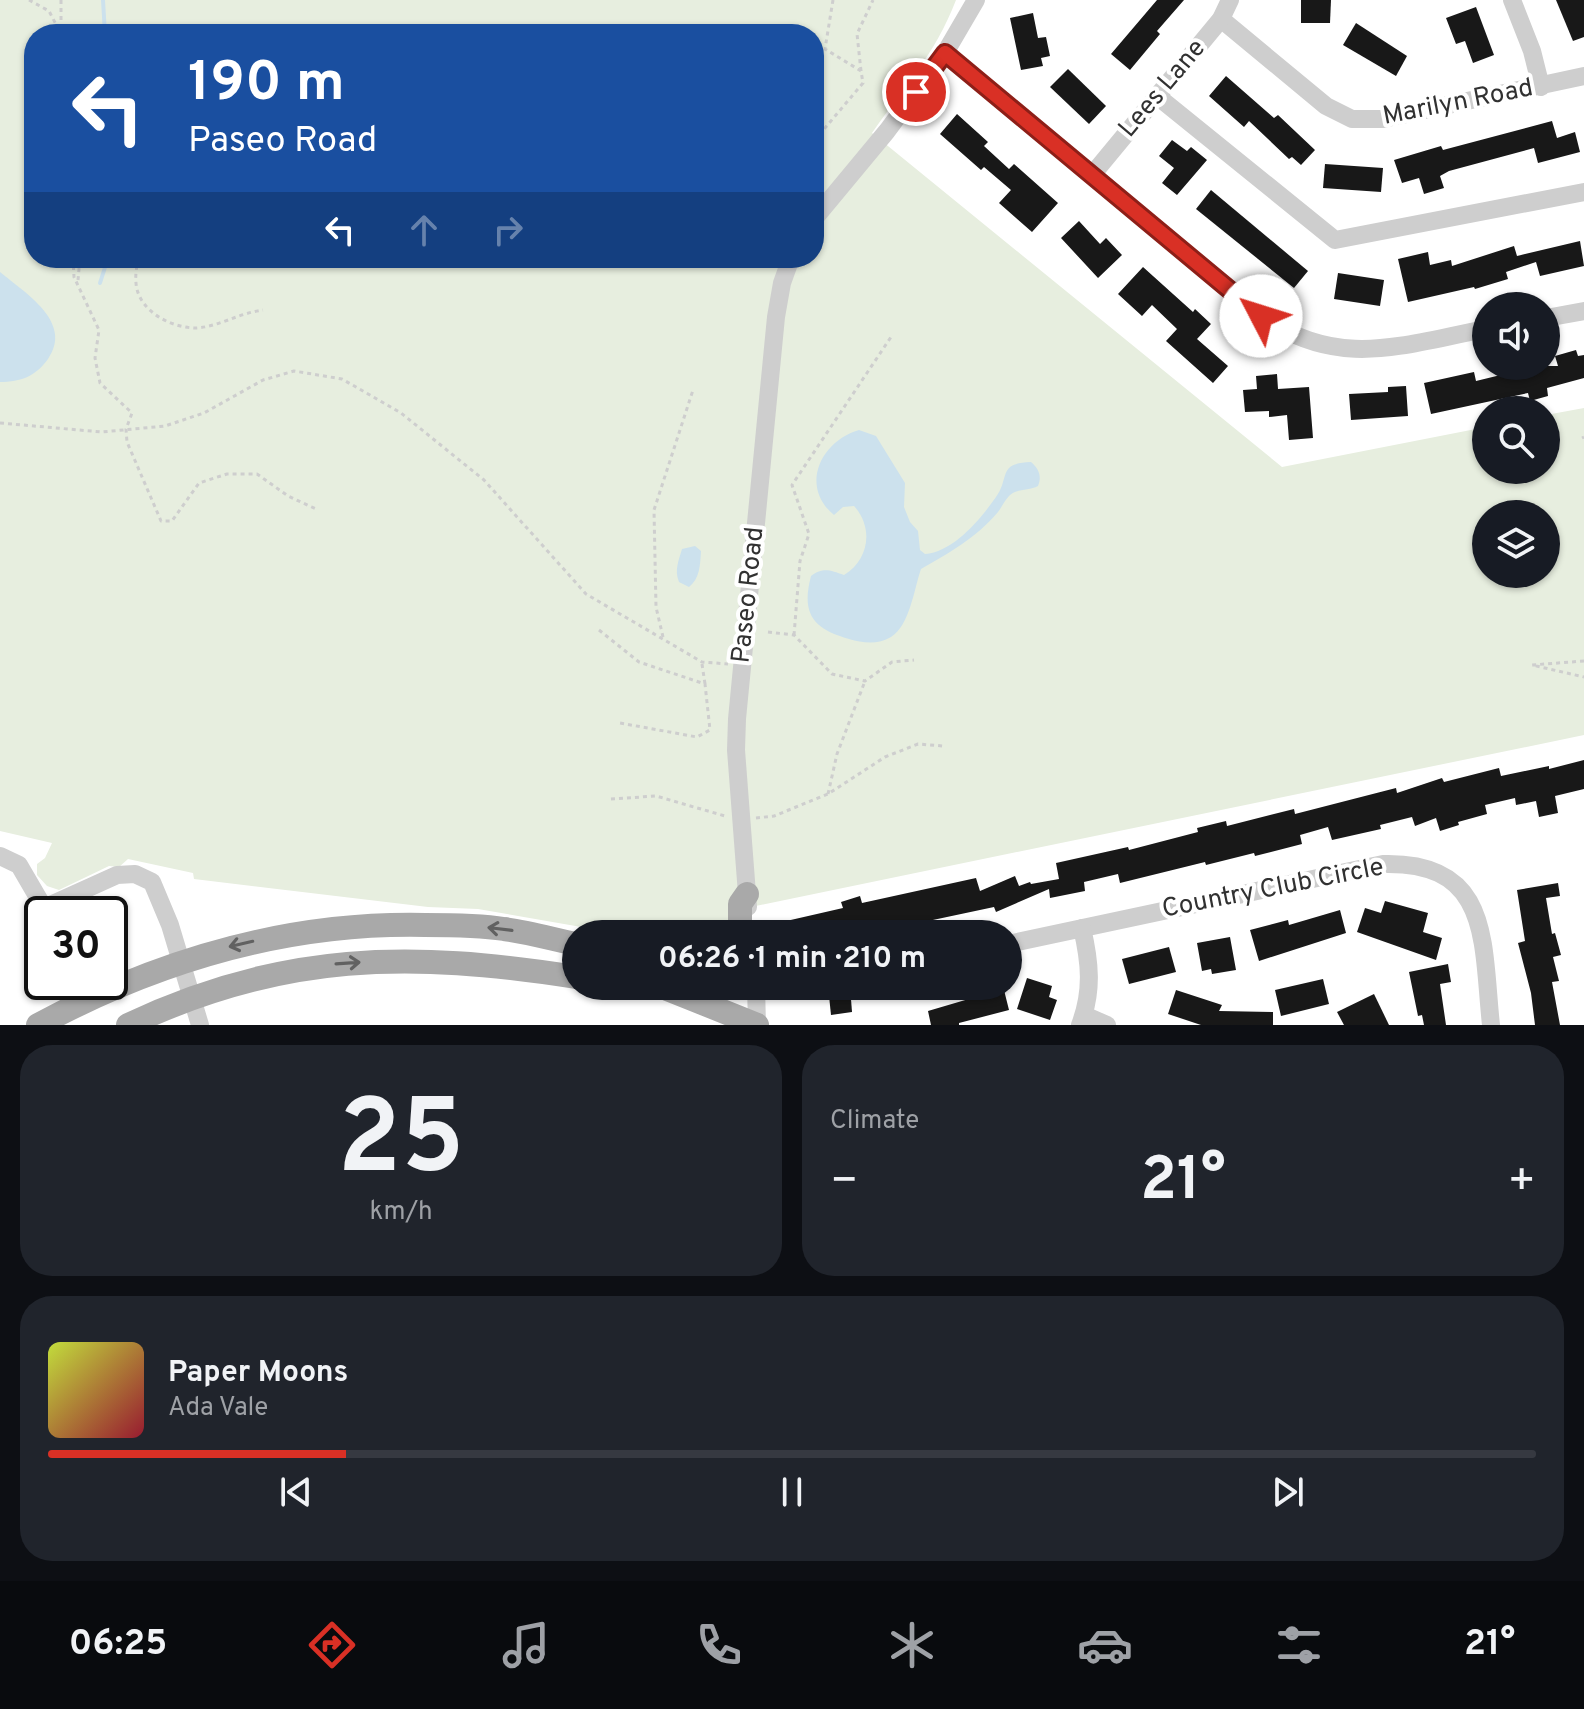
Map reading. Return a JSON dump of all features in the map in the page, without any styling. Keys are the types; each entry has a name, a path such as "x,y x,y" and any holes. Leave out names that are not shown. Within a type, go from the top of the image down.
{"main road":[{"path":"740,920 740,904 747,894"},
{"path":"38,1025 98,995 181,963 275,936 382,924 503,929 562,941"},
{"path":"128,1025 221,986 335,964 438,960 562,975"},
{"path":"695,1000 757,1025"}],"street":[{"path":"824,207 887,131 945,53 976,0"},
{"name":"Lees Lane","path":"1092,175 1221,19 1230,0"},
{"path":"1512,0 1532,51 1541,87"},
{"name":"Marilyn Road","path":"1221,19 1326,106 1352,119 1383,119 1584,76"},
{"path":"945,53 1261,316 1294,337 1333,349 1372,350 1472,332"},
{"path":"1157,96 1335,240 1584,192"},
{"name":"Paseo Road","path":"750,920 736,750 741,665 776,317 787,268"},
{"path":"1560,315 1584,311"},
{"path":"0,856 19,865 44,908 117,875 135,874 152,882 170,925 200,1025"},
{"name":"Country Club Circle","path":"1022,941 1383,864 1426,867 1446,875 1459,887 1476,914 1491,1025"},
{"path":"1082,928 1091,971 1082,1020 1107,1025"},
{"path":"756,1000 757,1025"}],"path":[{"path":"29,0 49,11 56,24"},
{"path":"61,0 61,24"},
{"path":"833,0 825,49 861,71"},
{"path":"824,129 863,83 857,34 873,0"},
{"path":"74,268 74,277 99,330 95,358 100,383 132,413 126,429 127,442 161,521 172,521 199,483 227,474 257,474 288,496 316,509"},
{"path":"78,284 79,268"},
{"path":"137,268 136,285 145,305 162,320 195,328 217,324 241,313 263,310"},
{"path":"794,635 800,561 809,534 792,485 891,337"},
{"path":"0,423 102,432 165,426 191,417 263,380 294,371 342,379 401,413 484,480 586,594 702,662 741,665"},
{"path":"663,637 656,607 654,510 693,390"},
{"path":"599,630 639,662 705,684"},
{"path":"768,632 794,635 832,674 865,681"},
{"path":"828,794 837,754 865,681 892,662 914,660"},
{"path":"1584,661 1532,665 1584,677"},
{"path":"620,723 697,737 710,730 702,662"},
{"path":"611,799 656,796 743,819 774,816 828,794 885,757 918,744 943,746"}],"green space":[{"path":"0,0 956,0 929,54 872,133 1282,467 1472,430 1472,484 1560,484 1560,412 1584,408 1584,735 736,910 736,920 562,920 562,924 478,909 428,907 194,879 193,873 128,859 119,867 109,866 59,890 47,886 37,875 37,864 45,858 52,843 0,831"}],"water":[{"path":"0,272 43,310 55,333 54,346 48,359 33,374 15,381 0,382"},
{"path":"859,430 876,436 905,483 904,507 918,531 920,550 925,554 946,547 974,525 996,497 1006,473 1013,465 1031,462 1040,476 1038,486 1012,493 981,530 921,569 903,624 891,637 876,642 854,640 826,630 813,618 808,600 811,576 827,570 844,575 859,561 866,543 864,524 854,506 843,507 834,515 823,503 817,478 825,454 834,444"},
{"path":"695,546 701,551 700,567 689,587 679,582 678,565 682,549"}],"building":[{"path":"1157,0 1184,0 1157,31 1160,34 1130,70 1111,54"},
{"path":"1301,0 1331,0 1330,23 1301,23"},
{"path":"1556,0 1584,0 1584,37 1573,41"},
{"path":"1476,7 1494,55 1473,63 1465,41 1456,44 1446,18"},
{"path":"1033,13 1038,38 1046,37 1050,56 1041,58 1043,66 1021,70 1010,18"},
{"path":"1356,23 1407,56 1396,76 1343,45"},
{"path":"1068,69 1106,106 1089,124 1050,87"},
{"path":"1226,76 1274,118 1278,115 1315,150 1301,165 1292,157 1289,159 1249,121 1244,127 1209,96"},
{"path":"957,114 988,142 984,146 1009,169 1014,164 1058,203 1032,232 999,203 1011,190 984,167 981,170 940,134"},
{"path":"1552,121 1557,138 1575,132 1580,152 1538,163 1534,148 1449,171 1440,176 1444,188 1424,194 1419,178 1402,183 1394,160 1441,146 1443,150"},
{"path":"1172,140 1187,151 1191,147 1207,160 1177,195 1162,183 1174,168 1159,156"},
{"path":"1325,164 1383,168 1381,192 1323,188"},
{"path":"1211,190 1308,271 1294,288 1196,209"},
{"path":"1079,221 1100,244 1106,238 1122,255 1098,278 1061,238"},
{"path":"1580,241 1584,266 1540,276 1536,262 1506,272 1508,279 1408,302 1398,259 1428,252 1430,265 1451,260 1452,266 1514,246 1517,256"},
{"path":"1143,267 1211,324 1197,339 1228,366 1213,383 1166,341 1177,329 1152,305 1142,316 1118,294"},
{"path":"1338,273 1384,280 1380,306 1334,299"},
{"path":"1576,350 1578,356 1584,355 1584,378 1547,388 1548,396 1529,396 1528,393 1472,396 1472,405 1431,414 1424,383 1472,372 1472,380 1476,381 1560,380 1560,355"},
{"path":"1277,374 1278,389 1309,387 1313,438 1289,440 1287,415 1269,417 1269,411 1245,412 1243,390 1257,389 1256,376"},
{"path":"1406,386 1408,416 1351,420 1349,394 1388,392 1388,387"},
{"path":"1584,760 1584,789 1555,796 1558,813 1539,817 1536,801 1516,805 1515,798 1485,805 1487,814 1440,831 1436,818 1415,826 1412,817 1380,825 1381,829 1332,840 1328,827 1300,835 1302,844 1255,856 1254,853 1206,865 1205,862 1120,883 1118,874 1084,882 1085,891 1050,898 1049,889 996,912 994,907 933,920 791,920 843,908 841,902 860,896 862,903 976,878 980,891 1015,876 1019,886 1059,879 1056,863 1128,847 1129,850 1198,832 1197,828 1226,821 1227,826 1294,809 1295,814 1396,788 1397,793 1442,778 1444,782 1499,768 1501,776 1549,766 1549,769"},
{"path":"1558,883 1560,896 1546,898 1552,934 1555,933 1561,955 1553,957 1559,981 1552,982 1560,1025 1535,1025 1531,993 1518,943 1525,941 1517,890"},
{"path":"1385,901 1428,913 1423,932 1442,938 1436,960 1357,932 1365,908 1381,913"},
{"path":"1340,910 1346,933 1259,961 1250,930 1288,920 1289,925"},
{"path":"1230,937 1236,970 1212,974 1211,969 1202,971 1197,943"},
{"path":"1169,947 1176,972 1129,984 1122,959"},
{"path":"1448,964 1451,982 1440,984 1446,1025 1424,1025 1422,1015 1418,1016 1409,972"},
{"path":"1027,978 1052,986 1049,997 1057,1000 1050,1020 1017,1009"},
{"path":"1323,979 1329,1004 1281,1016 1275,990"},
{"path":"1176,990 1222,1005 1219,1011 1273,1012 1273,1025 1201,1025 1168,1014"},
{"path":"1374,994 1389,1025 1344,1025 1337,1012"},
{"path":"829,1000 851,1000 852,1012 831,1015"},
{"path":"965,1000 1006,1000 1009,1010 959,1025 931,1025 928,1011"}],"waterway":[{"path":"103,0 104,24"},
{"path":"100,283 105,268"}],"route":[{"path":"916,92 945,53 1261,316"}]}
